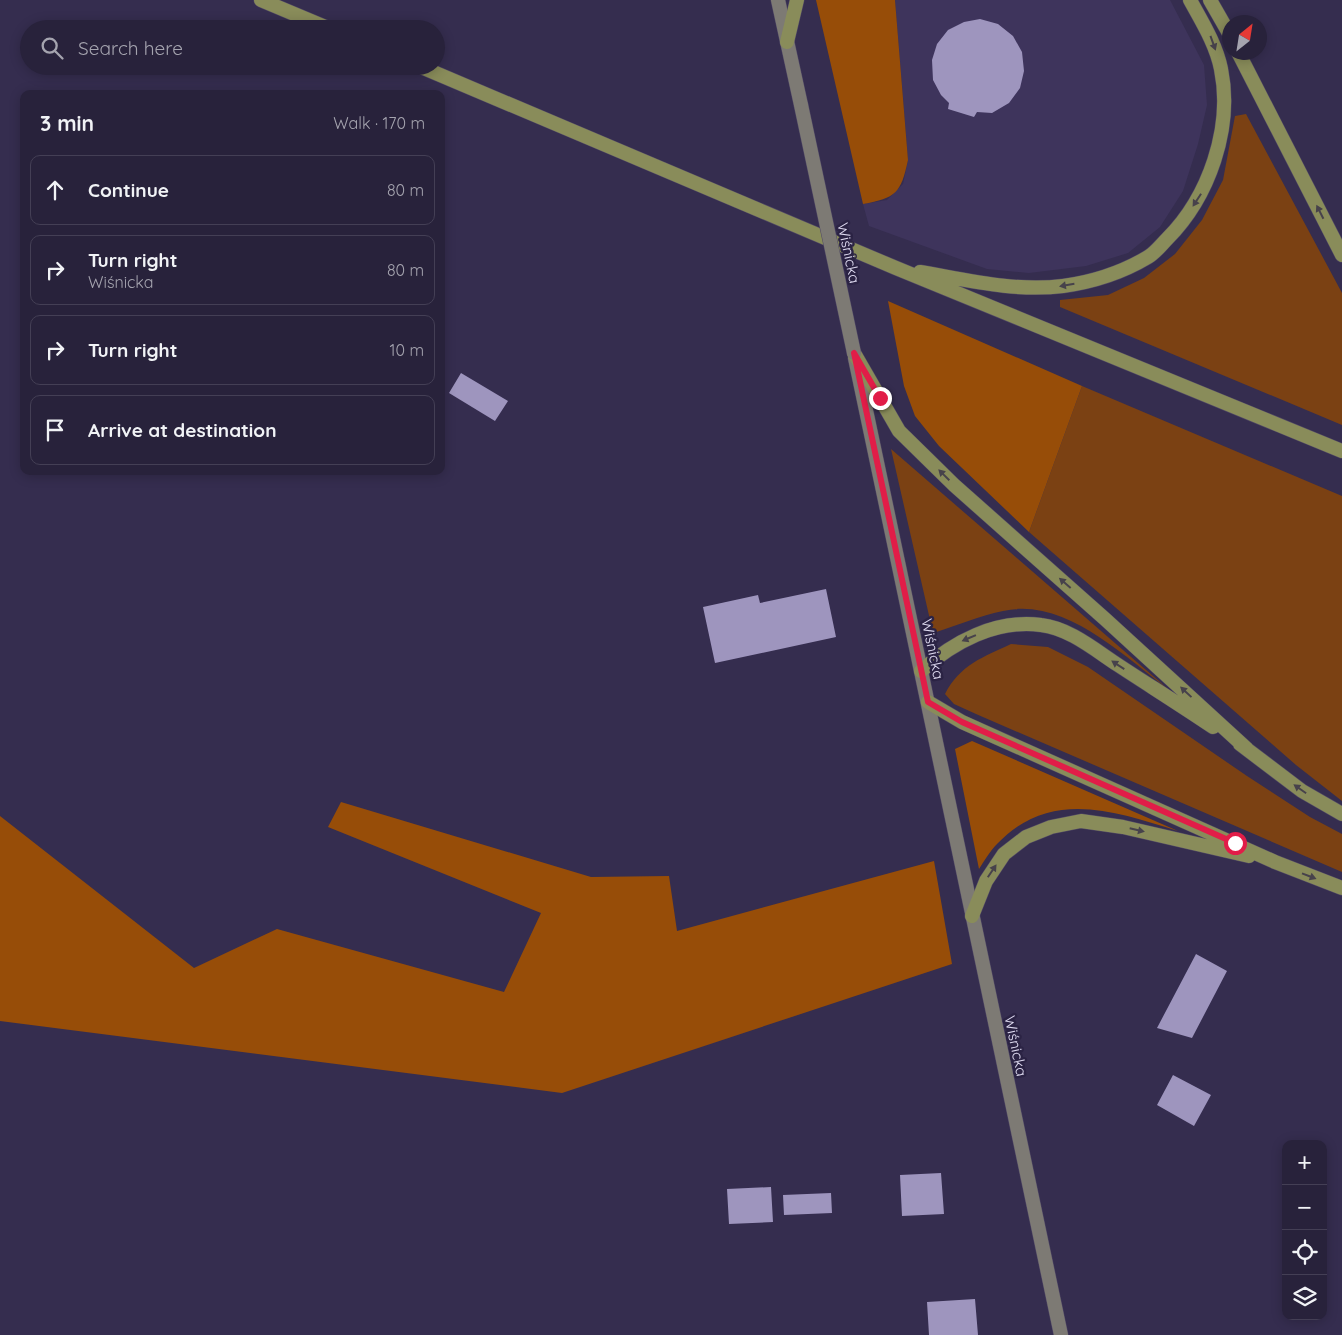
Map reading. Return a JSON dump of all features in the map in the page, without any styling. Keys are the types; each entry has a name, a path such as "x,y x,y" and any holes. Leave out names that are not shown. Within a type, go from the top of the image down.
{"main road":[{"path":"261,0 309,20"},
{"name":"Wiśnicka","path":"778,0 1061,1335"},
{"path":"787,42 797,0"},
{"path":"896,268 1016,288 1062,286 1105,277 1149,257 1182,224 1202,192 1216,154 1223,108 1221,69 1212,39 1190,0"},
{"path":"1210,0 1222,21"},
{"path":"1242,60 1342,255"},
{"path":"440,75 896,268 1342,451"},
{"path":"854,353 899,431 954,485 1105,618 1247,749"},
{"path":"921,671 939,655 960,642 984,632 1014,624 1042,625 1072,636 1247,749 1302,791 1342,814"},
{"path":"928,702 962,722 1275,862 1342,888"},
{"path":"972,916 986,881 1004,854 1026,837 1043,830 1081,821 1123,827 1275,862"}],"shaded area":[{"path":"816,0 895,0 908,160 903,180 895,192 874,202 863,204"},
{"path":"895,0 1170,0 1204,65 1207,105 1198,144 1183,191 1160,227 1128,253 1086,266 1029,273 987,269 869,226 863,204 887,200 903,184 908,160"},
{"path":"1246,114 1342,293 1342,425 1060,307 1060,300 1108,295 1144,278 1175,254 1202,220 1223,180 1235,116"},
{"path":"888,301 1082,386 1029,532 939,446 915,416 904,386"},
{"path":"1082,386 1342,496 1342,801 1296,765 1029,532"},
{"path":"891,449 1168,689 1091,632 1048,612 1026,609 1003,611 933,633"},
{"path":"1011,644 1048,647 1088,667 1247,776 1310,817 1342,834 1342,872 976,714 954,704 945,694 951,684 965,669 982,658"},
{"path":"972,741 1178,831 1107,812 1084,809 1061,810 1039,816 1017,827 994,847 979,869 955,749"},
{"path":"341,802 591,877 669,876 677,931 934,861 952,964 562,1093 0,1021 0,816 194,968 277,929 504,992 541,913 328,827"}],"building":[{"path":"980,19 998,24 1013,36 1022,52 1024,71 1020,88 1009,103 992,113 977,112 974,117 948,109 949,103 941,95 933,80 932,60 937,44 948,30 964,22"},
{"path":"461,373 508,401 495,421 449,393"},
{"path":"826,589 836,637 715,663 703,607 758,595 760,603"},
{"path":"1196,954 1227,971 1192,1038 1157,1028"},
{"path":"1173,1075 1211,1095 1194,1126 1157,1105"},
{"path":"941,1173 944,1214 902,1216 900,1175"},
{"path":"771,1187 773,1222 729,1224 727,1189"},
{"path":"831,1193 832,1213 784,1215 783,1195"},
{"path":"975,1299 978,1335 929,1335 927,1302"}],"route":[{"path":"880,398 854,353 928,702 962,722 1235,843"}]}
